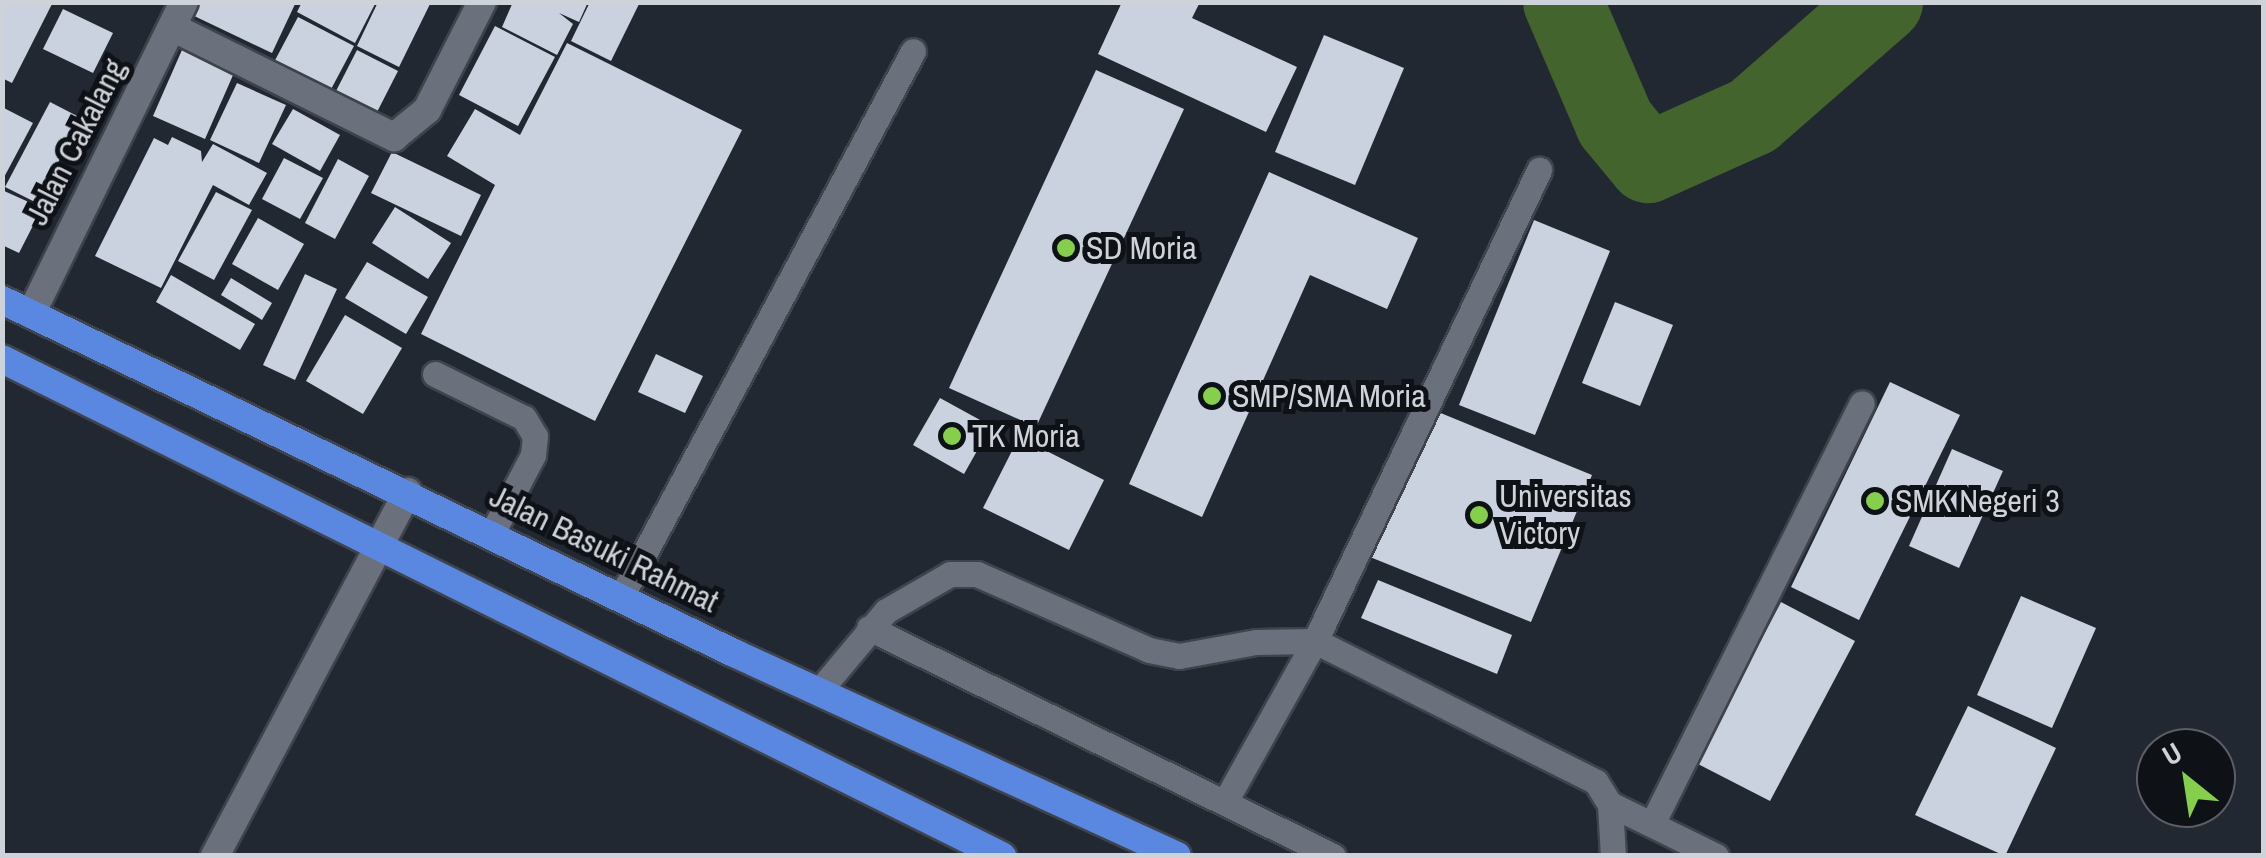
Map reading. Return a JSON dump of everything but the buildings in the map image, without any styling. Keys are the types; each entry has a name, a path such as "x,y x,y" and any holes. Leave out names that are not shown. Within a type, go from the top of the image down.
{"highway":[{"name":"Jalan Basuki Rahmat","path":"2,300 166,383 408,492 620,597 1160,852"},
{"path":"2,359 1002,856"}],"street":[{"path":"179,16 394,136 422,117 482,2"},
{"name":"Jalan Cakalang","path":"31,314 179,16"},
{"path":"215,856 408,492"}],"lane":[{"path":"620,597 912,51"},
{"path":"1226,800 1315,641 1539,170"},
{"path":"435,374 524,418 535,436 533,454 492,533"},
{"path":"1652,824 1862,403"},
{"path":"819,691 869,628 920,588 962,572 1148,650 1179,656 1256,642 1315,641 1596,782 1610,804 1613,856"},
{"path":"869,628 1226,800 1333,856"},
{"path":"1610,804 1716,856"}],"waterway":[{"path":"1563,2 1615,123 1648,163 1753,116 1883,2"}],"place":[{"name":"SD Moria","path":"1066,248"},
{"name":"SMP/SMA Moria","path":"1212,396"},
{"name":"TK Moria","path":"952,436"},
{"name":"SMK Negeri 3","path":"1875,501"},
{"name":"Universitas Victory","path":"1479,515"}]}
